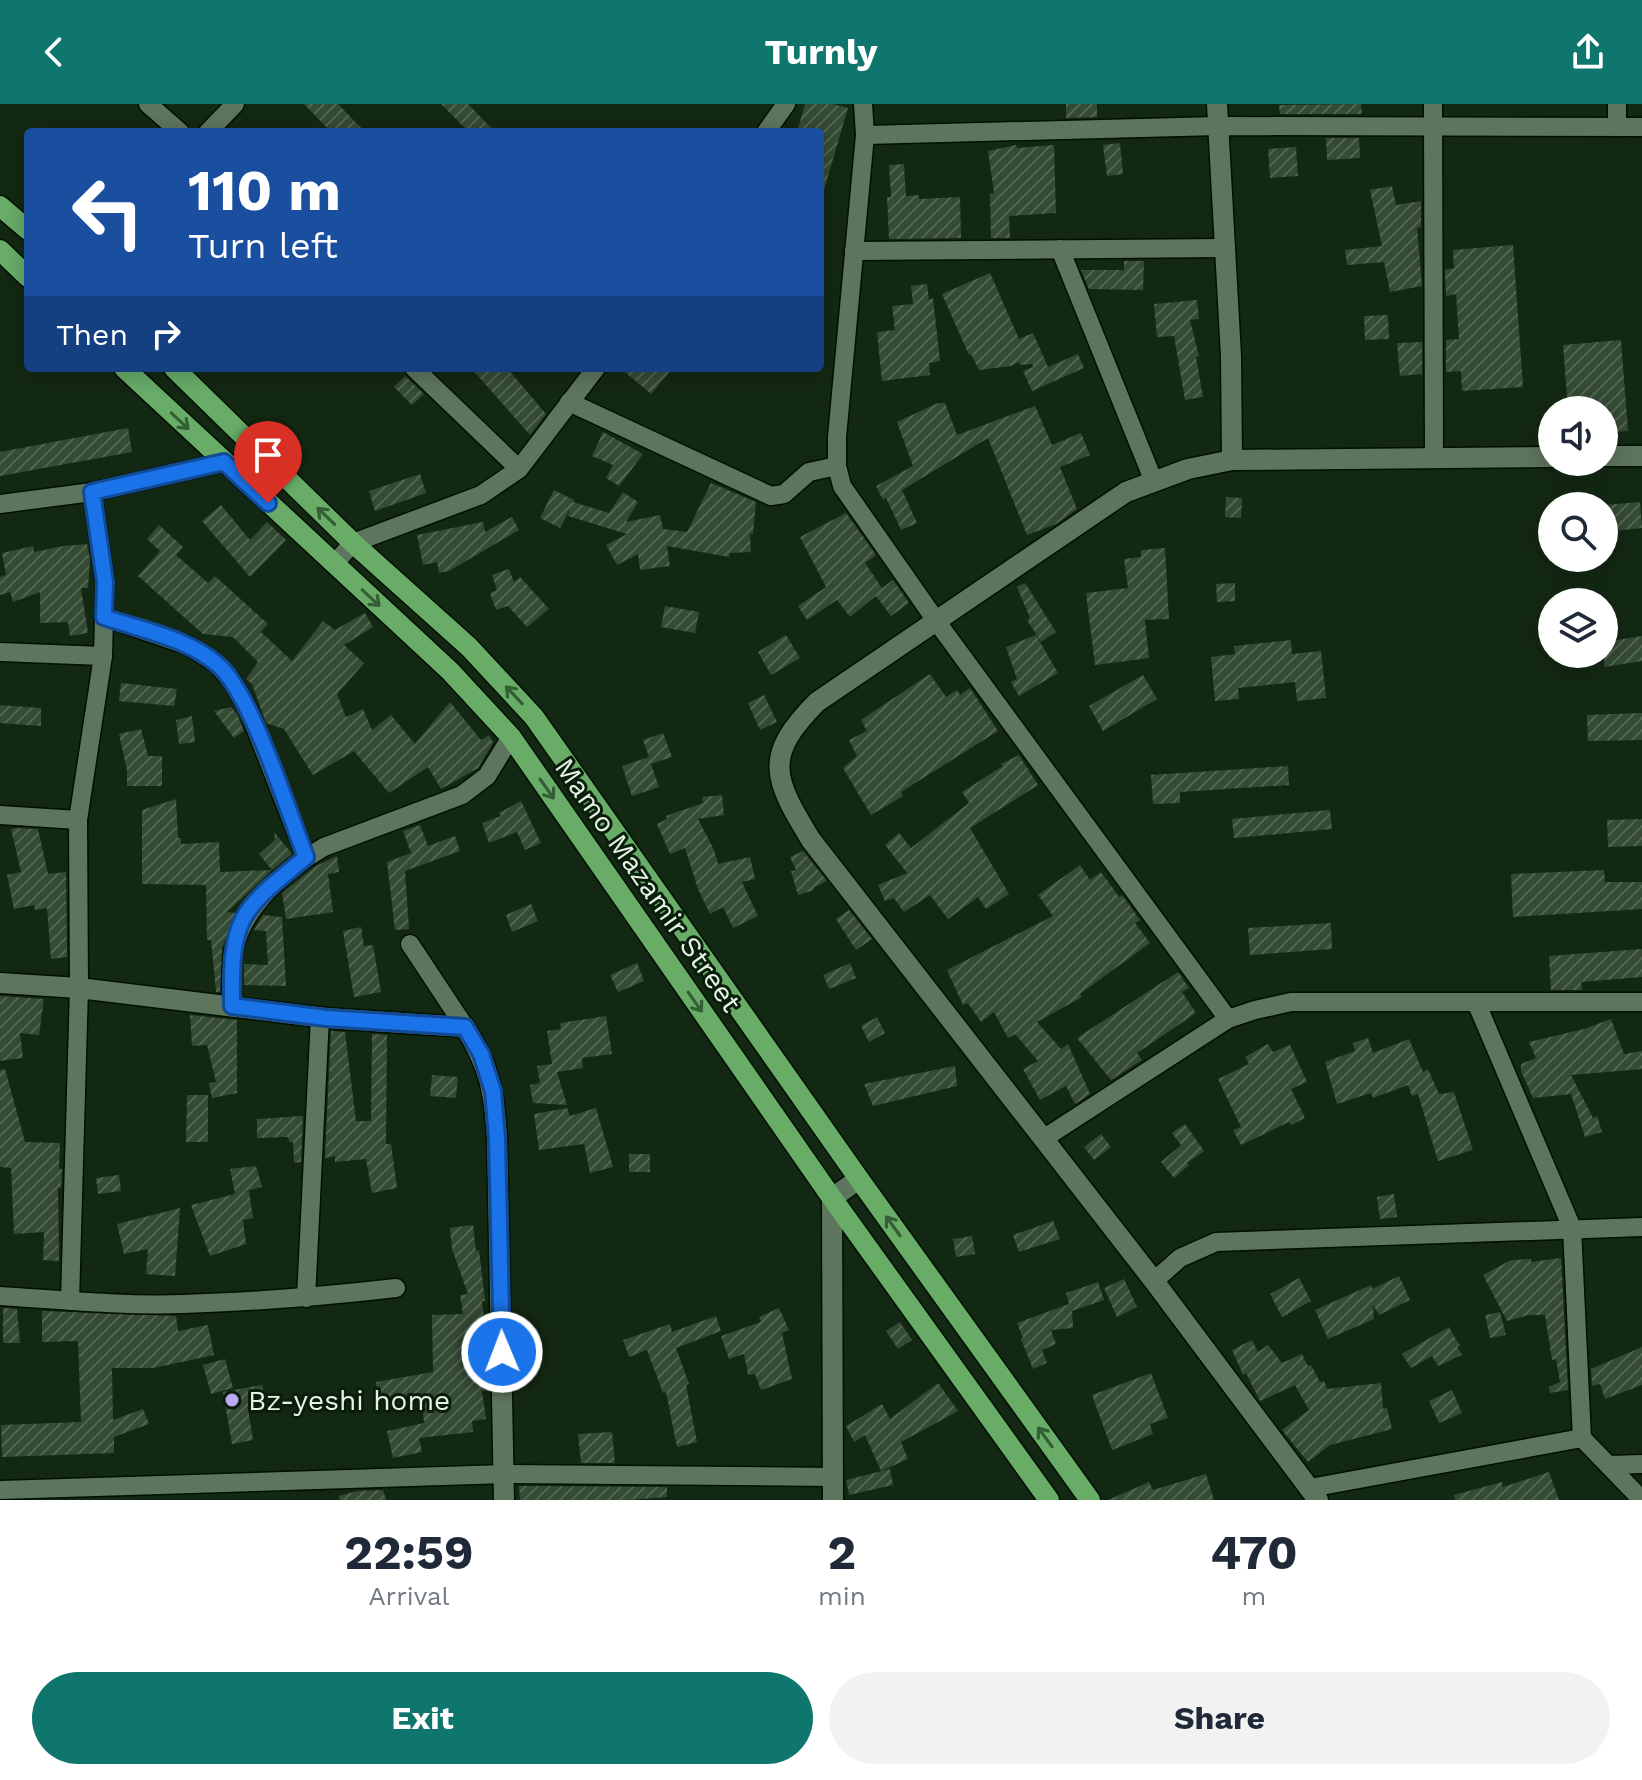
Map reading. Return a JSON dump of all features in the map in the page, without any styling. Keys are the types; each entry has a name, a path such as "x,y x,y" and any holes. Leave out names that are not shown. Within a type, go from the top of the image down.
{"main road":[{"path":"0,206 24,227"},
{"path":"0,250 24,273"},
{"name":"Mamo Mazamir Street","path":"128,372 450,671 511,737 832,1198 1049,1500"},
{"name":"Mamo Mazamir Street","path":"178,372 353,543 469,647 534,717 859,1179 1090,1500"}],"street":[{"path":"148,104 175,128"},
{"path":"212,128 235,104"},
{"path":"769,128 786,104"},
{"path":"863,104 865,135 837,437 837,466 842,486 937,622 1228,1019"},
{"path":"1217,104 1231,356 1232,460"},
{"path":"1433,104 1434,458"},
{"path":"1617,104 1617,127"},
{"path":"865,135 1218,126 1642,127"},
{"path":"854,251 1224,248"},
{"path":"1060,249 1154,482"},
{"path":"418,372 519,469"},
{"path":"334,564 353,543 481,495 519,469 593,372"},
{"path":"569,402 771,496 784,494 809,472 837,466"},
{"path":"1618,456 1642,456"},
{"path":"1538,457 1232,460 1188,469 1126,492 817,702 792,727 778,758 785,797 811,840 1154,1281 1314,1494 1582,1438"},
{"path":"0,504 92,492 224,462"},
{"path":"70,1301 79,988 78,820 103,656 105,582 92,492"},
{"path":"104,617 189,646 217,664 232,681 248,709 306,857"},
{"path":"0,652 103,656"},
{"path":"232,1006 233,952 243,920 253,905 306,857 324,847 462,795 487,776 511,737"},
{"path":"0,815 78,820"},
{"path":"410,944 481,1054 493,1091 497,1138 504,1500"},
{"path":"0,983 79,988 320,1017 465,1027"},
{"path":"1043,1139 1228,1019 1255,1010 1291,1002 1642,1002"},
{"path":"1476,1002 1572,1228 1582,1438 1642,1500"},
{"path":"306,1298 320,1017"},
{"path":"833,1500 832,1198 859,1179"},
{"path":"1154,1281 1180,1258 1216,1242 1642,1227"},
{"path":"0,1296 180,1304 306,1298 396,1288"},
{"path":"1609,1465 1642,1464"},
{"path":"0,1490 505,1474 833,1477"}],"building":[{"path":"304,104 338,104 361,128 327,128"},
{"path":"441,104 468,104 491,128 465,128"},
{"path":"805,104 833,104 848,108 824,190 824,128 798,128"},
{"path":"1066,104 1097,104 1097,117 1066,118"},
{"path":"1361,104 1362,114 1280,114 1279,105"},
{"path":"1326,138 1359,138 1360,158 1327,160"},
{"path":"1120,143 1123,174 1107,176 1103,145"},
{"path":"1016,145 1017,148 1054,145 1056,213 1009,216 1010,238 991,238 990,194 994,193 988,151"},
{"path":"1296,147 1298,176 1270,178 1268,149"},
{"path":"904,164 906,196 919,195 919,199 960,197 961,238 889,239 889,165"},
{"path":"1392,186 1396,205 1421,201 1421,227 1417,228 1422,286 1390,292 1384,262 1347,265 1345,250 1382,246 1370,190"},
{"path":"1513,245 1523,387 1462,391 1461,371 1446,372 1446,340 1459,339 1456,294 1446,296 1445,270 1454,268 1453,250"},
{"path":"1124,261 1144,261 1143,290 1089,289 1081,270 1124,270"},
{"path":"990,273 1019,339 1033,333 1048,367 1078,354 1084,368 1032,391 1023,371 1033,367 1032,364 1020,365 1019,362 979,370 969,355 942,294"},
{"path":"927,284 929,300 933,298 940,361 929,363 930,375 882,381 877,332 895,330 892,306 913,304 911,286"},
{"path":"1197,300 1199,319 1190,320 1199,356 1196,357 1203,397 1185,400 1174,336 1157,337 1154,304"},
{"path":"1388,315 1389,339 1365,340 1364,316"},
{"path":"1621,340 1628,431 1618,432 1618,396 1567,396 1563,345"},
{"path":"1422,342 1422,374 1400,376 1397,343"},
{"path":"475,372 510,372 546,414 530,435"},
{"path":"625,372 670,372 651,394"},
{"path":"405,376 424,394 412,405 394,387"},
{"path":"938,403 945,403 957,435 1035,406 1052,445 1081,433 1090,455 1060,467 1077,509 1056,524 1027,535 988,438 902,490 917,523 901,530 886,498 883,500 876,486 913,466 897,422"},
{"path":"128,428 132,452 0,476 0,452"},
{"path":"603,432 643,454 619,486 606,478 613,465 592,456"},
{"path":"420,474 426,493 375,511 369,491"},
{"path":"711,483 756,502 753,534 750,534 751,552 730,553 729,557 667,546 670,566 640,570 638,554 617,565 606,545 627,534 568,516 570,509 560,528 540,518 554,490 573,502 609,513 623,492 638,502 626,522 660,515 663,529 687,532"},
{"path":"1226,497 1242,498 1241,518 1225,517"},
{"path":"1640,502 1642,528 1618,531 1618,504"},
{"path":"221,505 250,540 267,522 286,540 250,577 202,521"},
{"path":"846,513 876,555 865,563 882,588 893,580 909,603 891,616 876,596 850,617 837,600 807,620 798,606 826,587 800,537"},
{"path":"512,517 519,530 449,571 439,573 437,562 423,565 417,535 483,522 485,532"},
{"path":"159,525 183,547 176,555 208,583 215,576 268,624 261,632 292,661 323,621 335,630 365,613 373,627 344,645 364,663 337,694 346,717 363,709 372,730 391,715 415,744 450,702 481,740 489,735 493,743 478,768 441,789 428,767 389,793 354,751 313,775 284,729 266,723 252,684 246,679 258,662 233,637 203,634 138,576 160,551 147,539"},
{"path":"87,544 90,560 88,588 81,588 88,633 70,636 68,622 40,623 40,592 13,602 10,592 0,595 0,577 6,575 2,553 33,546 34,552"},
{"path":"1165,548 1169,619 1145,620 1149,658 1095,665 1086,593 1128,588 1124,559 1141,557 1141,550"},
{"path":"509,569 514,582 520,577 549,609 527,627 508,606 496,610 490,593 497,590 492,575"},
{"path":"1025,583 1056,632 1041,642 1027,620 1030,618 1017,587"},
{"path":"1235,583 1235,601 1217,602 1216,584"},
{"path":"665,606 699,612 695,633 661,627"},
{"path":"786,635 800,658 771,675 758,652"},
{"path":"1036,635 1058,673 1019,696 1011,682 1017,679 1006,647"},
{"path":"1642,636 1642,661 1618,665 1618,640"},
{"path":"1291,640 1292,654 1321,651 1326,698 1297,701 1295,682 1238,688 1239,699 1215,701 1211,657 1235,654 1234,646"},
{"path":"930,674 946,697 957,690 960,695 970,688 998,731 901,792 903,796 871,815 843,768 857,756 849,740 867,731 861,720"},
{"path":"1143,675 1157,699 1103,731 1089,706"},
{"path":"121,683 177,689 174,706 119,701"},
{"path":"764,695 777,722 760,730 748,703"},
{"path":"0,705 41,708 41,726 0,723"},
{"path":"231,707 244,731 234,738 214,711"},
{"path":"1642,713 1642,740 1588,741 1587,715"},
{"path":"192,716 195,742 179,744 176,720"},
{"path":"141,729 148,756 162,756 162,786 127,786 127,770 119,734"},
{"path":"663,733 672,757 651,764 659,787 632,796 622,766 649,757 643,740"},
{"path":"1019,755 1038,785 970,828 1009,894 986,909 978,897 948,919 930,895 904,912 894,898 885,901 878,885 907,873 885,845 899,833 911,848 969,803 962,792"},
{"path":"1288,766 1289,785 1180,792 1180,803 1153,804 1151,775"},
{"path":"722,795 724,815 698,819 718,864 750,857 755,879 742,882 758,916 733,928 723,907 710,914 685,848 670,854 657,824 667,819 666,816 703,803 702,797"},
{"path":"176,799 181,844 219,842 220,872 272,870 227,912 236,913 222,948 220,992 216,992 211,940 207,940 206,885 142,884 142,810"},
{"path":"521,801 541,843 525,850 517,832 489,843 482,823 501,816 499,813"},
{"path":"1330,810 1332,829 1234,838 1232,819"},
{"path":"1642,819 1642,846 1608,847 1607,820"},
{"path":"420,825 428,846 455,836 460,851 405,871 409,929 395,930 387,862 411,853 403,831"},
{"path":"11,829 38,829 48,874 66,872 67,957 51,959 47,908 35,910 34,905 14,909 7,875 21,872"},
{"path":"274,832 292,854 272,870 259,854 275,840"},
{"path":"803,851 827,881 814,890 798,895 791,871 796,870 790,857"},
{"path":"337,856 339,872 328,874 333,912 286,919 282,893 316,866"},
{"path":"1080,865 1090,880 1101,872 1119,897 1122,895 1140,920 1135,923 1150,943 1080,994 1082,997 1037,1022 1061,1049 1068,1044 1090,1094 1075,1104 1066,1086 1040,1100 1023,1069 1038,1061 1015,1034 1008,1038 994,1012 981,1022 968,1003 963,1005 947,970 1053,916 1038,895"},
{"path":"1604,870 1605,882 1642,882 1642,909 1513,917 1511,874"},
{"path":"531,904 538,921 512,932 506,915"},
{"path":"849,910 872,939 856,950 836,919"},
{"path":"263,915 282,917 286,986 244,985 244,964 268,965 266,931 254,930"},
{"path":"1331,923 1332,949 1250,955 1248,928"},
{"path":"361,927 364,946 373,945 381,992 354,997 343,931"},
{"path":"1642,949 1642,977 1581,982 1582,990 1551,990 1549,956"},
{"path":"637,963 644,981 618,992 610,975"},
{"path":"850,963 856,978 829,989 823,975"},
{"path":"1178,972 1189,988 1182,992 1196,1013 1137,1053 1142,1060 1111,1080 1077,1038"},
{"path":"0,996 44,999 39,1035 20,1033 23,1058 0,1061"},
{"path":"190,1015 237,1020 237,1093 212,1098 209,1083 216,1082 207,1045 192,1046"},
{"path":"606,1016 612,1054 582,1058 583,1068 557,1072 567,1105 533,1103 530,1085 540,1083 537,1066 552,1064 547,1031 561,1029 560,1023"},
{"path":"877,1017 885,1033 869,1042 861,1026"},
{"path":"1611,1019 1624,1054 1642,1051 1642,1069 1571,1075 1593,1118 1597,1116 1602,1132 1585,1137 1571,1094 1533,1098 1521,1064 1536,1058 1529,1042"},
{"path":"331,1031 345,1032 356,1121 371,1121 372,1034 387,1035 386,1144 391,1144 397,1188 372,1193 366,1159 335,1162 335,1156 325,1158"},
{"path":"1368,1038 1373,1053 1409,1039 1423,1072 1428,1069 1439,1094 1454,1092 1473,1150 1438,1161 1418,1094 1412,1096 1408,1085 1373,1098 1371,1093 1337,1104 1325,1062 1355,1051 1353,1043"},
{"path":"1268,1044 1273,1052 1290,1045 1307,1082 1291,1089 1305,1118 1291,1125 1289,1122 1241,1145 1233,1130 1241,1127 1218,1079 1249,1064 1245,1057"},
{"path":"955,1066 957,1086 873,1106 864,1084"},
{"path":"5,1069 25,1142 60,1143 59,1261 43,1260 44,1232 14,1234 11,1168 0,1167 0,1070"},
{"path":"432,1075 458,1077 456,1098 430,1096"},
{"path":"187,1095 208,1095 208,1142 186,1142"},
{"path":"567,1108 570,1116 596,1108 613,1167 590,1173 584,1144 539,1150 534,1114"},
{"path":"303,1116 301,1162 294,1163 293,1142 289,1142 288,1137 257,1138 257,1119"},
{"path":"1185,1124 1204,1151 1187,1163 1189,1165 1174,1178 1161,1162 1181,1145 1172,1133"},
{"path":"1101,1134 1111,1147 1094,1160 1084,1147"},
{"path":"629,1154 650,1154 650,1172 629,1172"},
{"path":"256,1166 262,1187 243,1192 249,1191 253,1218 243,1220 246,1244 210,1256 191,1205 235,1194 230,1169"},
{"path":"119,1175 121,1191 98,1194 96,1178"},
{"path":"1394,1194 1397,1217 1380,1219 1377,1197"},
{"path":"180,1208 175,1276 146,1274 148,1249 124,1254 117,1224"},
{"path":"1053,1221 1060,1239 1019,1252 1013,1235"},
{"path":"473,1225 485,1301 482,1301 487,1343 485,1391 482,1391 486,1419 472,1421 473,1432 419,1438 422,1452 393,1458 387,1431 424,1423 421,1393 379,1400 376,1382 433,1372 432,1315 463,1314 460,1295 468,1294 452,1249 450,1228"},
{"path":"972,1236 975,1254 956,1257 953,1239"},
{"path":"1561,1258 1568,1390 1550,1393 1549,1387 1560,1382 1556,1359 1552,1360 1545,1315 1529,1315 1507,1321 1483,1275 1511,1260 1531,1259 1531,1262"},
{"path":"1399,1276 1410,1300 1379,1315 1373,1305 1374,1319 1328,1339 1315,1310"},
{"path":"1299,1278 1311,1301 1282,1317 1270,1294"},
{"path":"1124,1279 1137,1307 1117,1317 1104,1288"},
{"path":"1098,1282 1104,1300 1072,1311 1073,1328 1051,1330 1056,1344 1042,1350 1047,1363 1033,1369 1017,1323 1069,1304 1066,1293"},
{"path":"3,1308 17,1309 20,1343 3,1343"},
{"path":"779,1308 789,1330 782,1333 792,1379 761,1390 755,1374 748,1375 744,1354 729,1359 721,1336 761,1322 759,1317"},
{"path":"42,1311 176,1316 178,1331 208,1325 214,1355 154,1368 112,1368 113,1420 143,1409 149,1424 114,1437 114,1453 2,1457 1,1425 81,1422 78,1341 42,1342"},
{"path":"1500,1312 1506,1335 1490,1338 1485,1315"},
{"path":"716,1316 721,1331 676,1348 689,1384 686,1385 697,1442 677,1447 666,1392 663,1393 647,1350 629,1357 623,1340 670,1324 672,1332"},
{"path":"900,1322 912,1340 898,1349 886,1331"},
{"path":"1449,1327 1462,1355 1438,1366 1432,1356 1411,1368 1402,1354"},
{"path":"1252,1340 1258,1352 1268,1345 1282,1363 1302,1354 1327,1389 1381,1383 1383,1409 1387,1408 1392,1429 1330,1445 1308,1462 1282,1430 1309,1410 1295,1385 1260,1401 1246,1373 1243,1375 1232,1350"},
{"path":"1642,1347 1642,1385 1605,1399 1600,1384 1592,1386 1591,1369"},
{"path":"225,1359 233,1388 211,1394 203,1365"},
{"path":"1151,1373 1168,1418 1150,1424 1153,1434 1112,1450 1092,1395"},
{"path":"938,1383 958,1411 901,1442 908,1459 881,1471 865,1435 854,1442 846,1426 882,1404 890,1419"},
{"path":"262,1385 266,1406 248,1409 253,1440 232,1444 223,1392"},
{"path":"1452,1390 1462,1413 1439,1423 1429,1401"},
{"path":"612,1432 615,1463 581,1463 578,1434"},
{"path":"890,1469 893,1485 849,1495 846,1480"},
{"path":"1549,1472 1559,1500 1455,1500 1454,1495 1502,1482 1503,1487"},
{"path":"1206,1474 1214,1500 1108,1500 1149,1482 1153,1490"},
{"path":"519,1486 667,1487 667,1497 520,1500"},
{"path":"383,1490 386,1500 340,1500 339,1496 357,1491"}],"place":[{"name":"Bz-yeshi home","path":"232,1400"}],"route":[{"path":"268,503 224,462 92,492 105,582 104,617 189,646 217,664 232,681 248,709 306,857 253,905 243,920 233,952 232,1006 326,1018 465,1027 481,1054 493,1091 497,1138 502,1352"}]}
